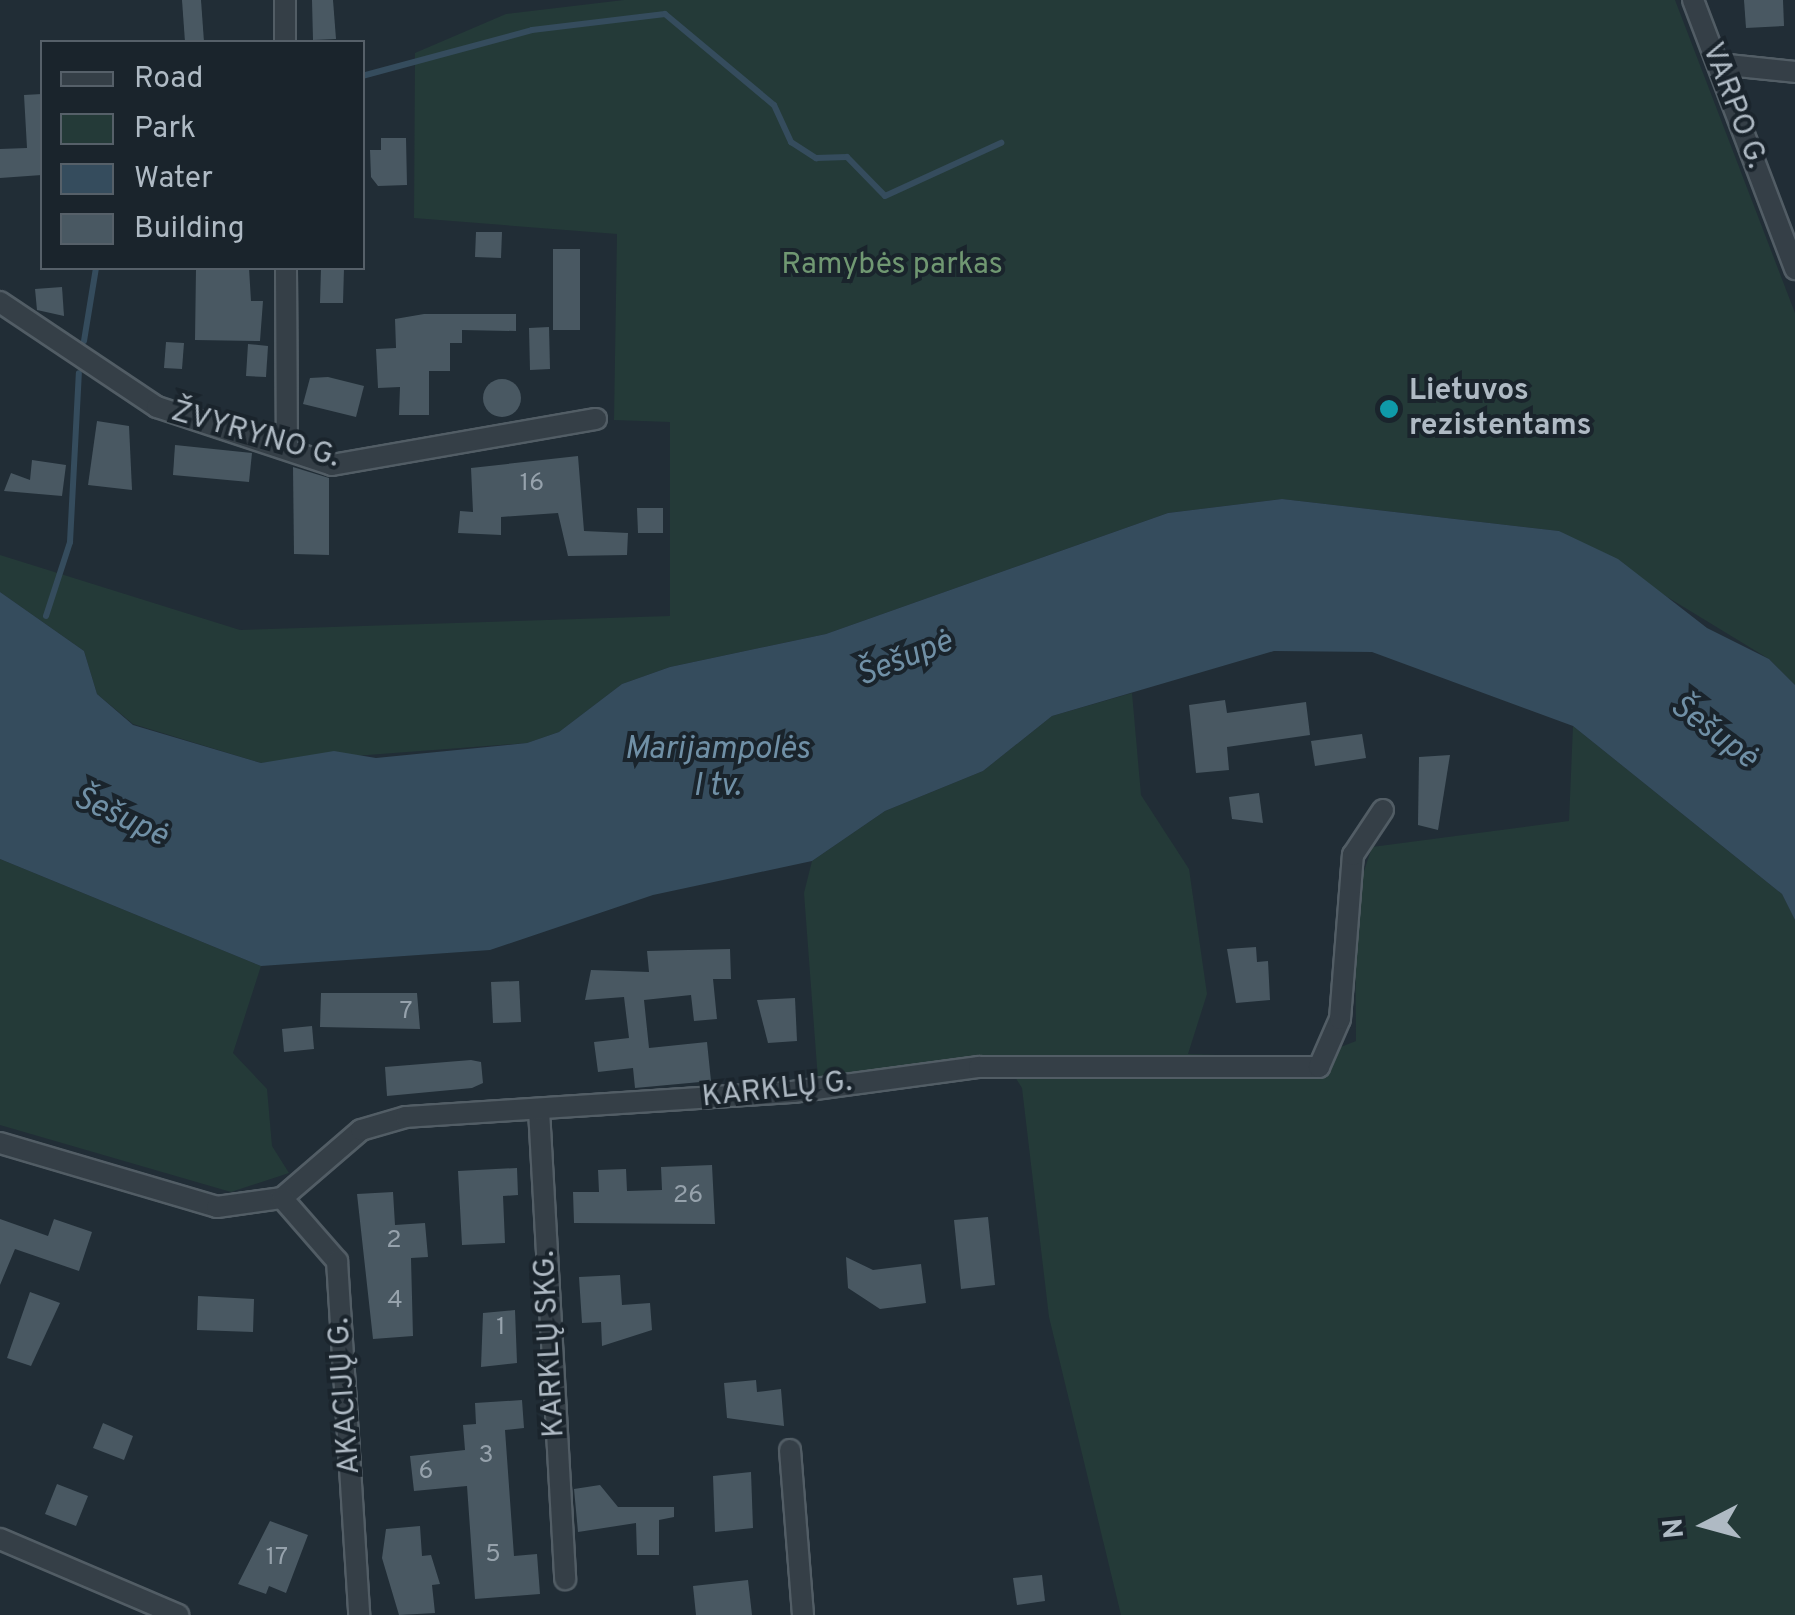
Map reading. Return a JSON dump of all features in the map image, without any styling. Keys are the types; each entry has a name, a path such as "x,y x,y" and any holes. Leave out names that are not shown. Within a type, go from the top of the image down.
{"street":[{"path":"285,0 286,40"},
{"name":"VARPO G.","path":"1693,0 1795,269"},
{"path":"1718,64 1795,72"},
{"path":"286,270 287,443"},
{"name":"ŽVYRYNO G.","path":"0,302 157,407 222,433 287,443 332,464 370,464 557,420 596,419"},
{"name":"KARKLŲ G.","path":"282,1198 361,1130 406,1117 538,1110 979,1068 1319,1067 1340,1019 1354,855 1384,810"},
{"name":"KARKLŲ SKG.","path":"538,1110 565,1578"},
{"path":"0,1143 217,1207 282,1198"},
{"name":"AKACIJŲ G.","path":"282,1198 337,1261 360,1615"},
{"path":"790,1450 803,1615"},
{"path":"0,1540 178,1615"}],"green space":[{"name":"Ramybės parkas","path":"624,0 1675,0 1795,313 1795,685 1769,659 1559,531 1282,499 1168,513 826,634 670,667 622,684 559,732 527,743 261,763 133,724 97,694 84,651 0,592 0,555 240,630 670,616 670,422 614,420 617,234 414,218 415,53 506,14"},
{"path":"1132,693 1141,795 1189,869 1207,994 1188,1054 1313,1058 1356,1041 1355,898 1372,847 1569,821 1573,726 1782,894 1795,920 1795,1615 1121,1615 1049,1317 1022,1088 1001,1055 818,1080 804,893 812,861 885,811 983,771 1052,716"},
{"path":"0,859 261,966 233,1053 267,1089 272,1146 289,1173 231,1192 0,1125"}],"water":[{"name":"Marijampolės I tv.","path":"1282,499 1559,531 1618,559 1707,628 1769,659 1795,685 1795,920 1782,894 1573,726 1372,652 1274,651 1052,716 983,771 885,811 812,861 653,895 490,950 261,966 0,859 0,592 84,651 97,694 133,725 261,763 334,751 376,758 527,743 559,732 622,684 670,667 826,634 1168,513"}],"building":[{"path":"182,0 201,0 204,40 185,40"},
{"path":"312,0 333,0 336,39 313,40"},
{"path":"1744,0 1783,0 1784,26 1746,28"},
{"path":"40,94 40,175 0,178 0,149 27,148 24,95"},
{"path":"381,138 406,138 407,185 378,186 371,177 370,150 381,150"},
{"path":"476,232 502,232 501,258 475,257"},
{"path":"553,249 580,249 580,330 553,330"},
{"path":"196,270 249,270 251,301 263,301 260,341 195,340"},
{"path":"321,270 344,270 343,303 320,303"},
{"path":"62,287 64,316 37,310 35,289"},
{"path":"424,314 516,314 516,331 462,330 462,343 450,343 450,371 429,371 429,415 399,415 400,387 378,388 376,349 396,348 395,319"},
{"path":"549,327 550,369 530,370 529,328"},
{"path":"166,342 184,343 182,369 164,368"},
{"path":"248,344 268,346 266,377 246,376"},
{"path":"328,377 364,386 356,417 303,404 310,378"},
{"path":"502,379 515,385 521,398 515,411 502,417 489,411 483,398 489,385"},
{"path":"97,421 129,426 132,490 88,485"},
{"path":"175,445 252,453 249,482 173,475"},
{"path":"578,456 584,531 628,533 627,555 568,556 558,513 501,517 501,535 458,533 460,511 473,512 471,468"},
{"path":"32,460 66,465 62,496 4,491 11,473 30,480"},
{"path":"293,467 329,478 329,555 294,554"},
{"path":"637,508 663,508 663,533 638,533"},
{"path":"1225,700 1227,713 1306,702 1310,735 1227,747 1229,770 1196,773 1189,705"},
{"path":"1362,734 1366,758 1315,766 1311,741"},
{"path":"1450,755 1438,830 1418,825 1419,757"},
{"path":"1259,793 1263,823 1232,819 1229,797"},
{"path":"1256,947 1257,962 1268,961 1270,1000 1236,1003 1227,949"},
{"path":"730,949 731,979 713,979 717,1019 694,1021 691,995 644,1000 649,1048 707,1042 711,1081 635,1088 633,1068 598,1072 594,1042 629,1038 624,997 585,1000 591,970 649,972 647,951"},
{"path":"519,981 521,1022 493,1023 491,982"},
{"path":"321,993 417,993 420,1029 320,1027"},
{"path":"795,998 797,1041 768,1043 757,1000"},
{"path":"312,1026 314,1049 284,1052 282,1029"},
{"path":"481,1062 483,1083 472,1088 387,1096 385,1067"},
{"path":"712,1165 715,1224 574,1223 573,1192 599,1192 598,1170 626,1169 627,1191 662,1190 661,1167"},
{"path":"517,1168 518,1195 503,1196 505,1243 462,1245 458,1171"},
{"path":"393,1192 395,1225 425,1223 428,1257 411,1258 413,1336 373,1339 357,1194"},
{"path":"988,1217 995,1285 961,1289 954,1220"},
{"path":"0,1219 48,1236 54,1219 92,1232 79,1271 15,1249 0,1285"},
{"path":"846,1257 873,1270 921,1264 926,1303 880,1309 848,1288"},
{"path":"620,1275 622,1305 650,1303 652,1330 602,1346 601,1322 582,1323 579,1277"},
{"path":"30,1292 60,1303 31,1366 7,1358"},
{"path":"198,1296 254,1299 253,1332 197,1330"},
{"path":"515,1310 517,1363 481,1367 483,1313"},
{"path":"756,1380 757,1392 781,1389 784,1426 727,1418 724,1383"},
{"path":"522,1400 524,1428 505,1430 514,1556 537,1554 540,1594 475,1599 467,1486 414,1491 410,1456 465,1450 463,1425 476,1424 475,1403"},
{"path":"103,1423 133,1436 124,1460 93,1448"},
{"path":"751,1472 753,1528 715,1532 713,1476"},
{"path":"57,1484 88,1496 76,1526 45,1514"},
{"path":"600,1485 618,1507 674,1507 674,1517 659,1520 659,1555 637,1555 636,1523 578,1532 574,1489"},
{"path":"270,1521 308,1535 286,1593 269,1586 266,1594 238,1584"},
{"path":"420,1526 422,1556 431,1555 440,1584 432,1585 435,1613 399,1615 382,1558 386,1529"},
{"path":"1042,1575 1045,1601 1017,1605 1013,1578"},
{"path":"748,1580 752,1615 696,1615 693,1586"}],"waterway":[{"path":"365,75 532,30 665,14 774,105 791,142 816,158 847,157 885,196 1001,143"},
{"path":"84,341 96,270"},
{"path":"46,616 70,542 79,373"}],"place":[{"name":"Lietuvos rezistentams","path":"1389,409"}],"water label":[{"name":"Šešupė","path":"905,660"},
{"name":"Šešupė","path":"1713,733"},
{"name":"Šešupė","path":"120,818"}]}
